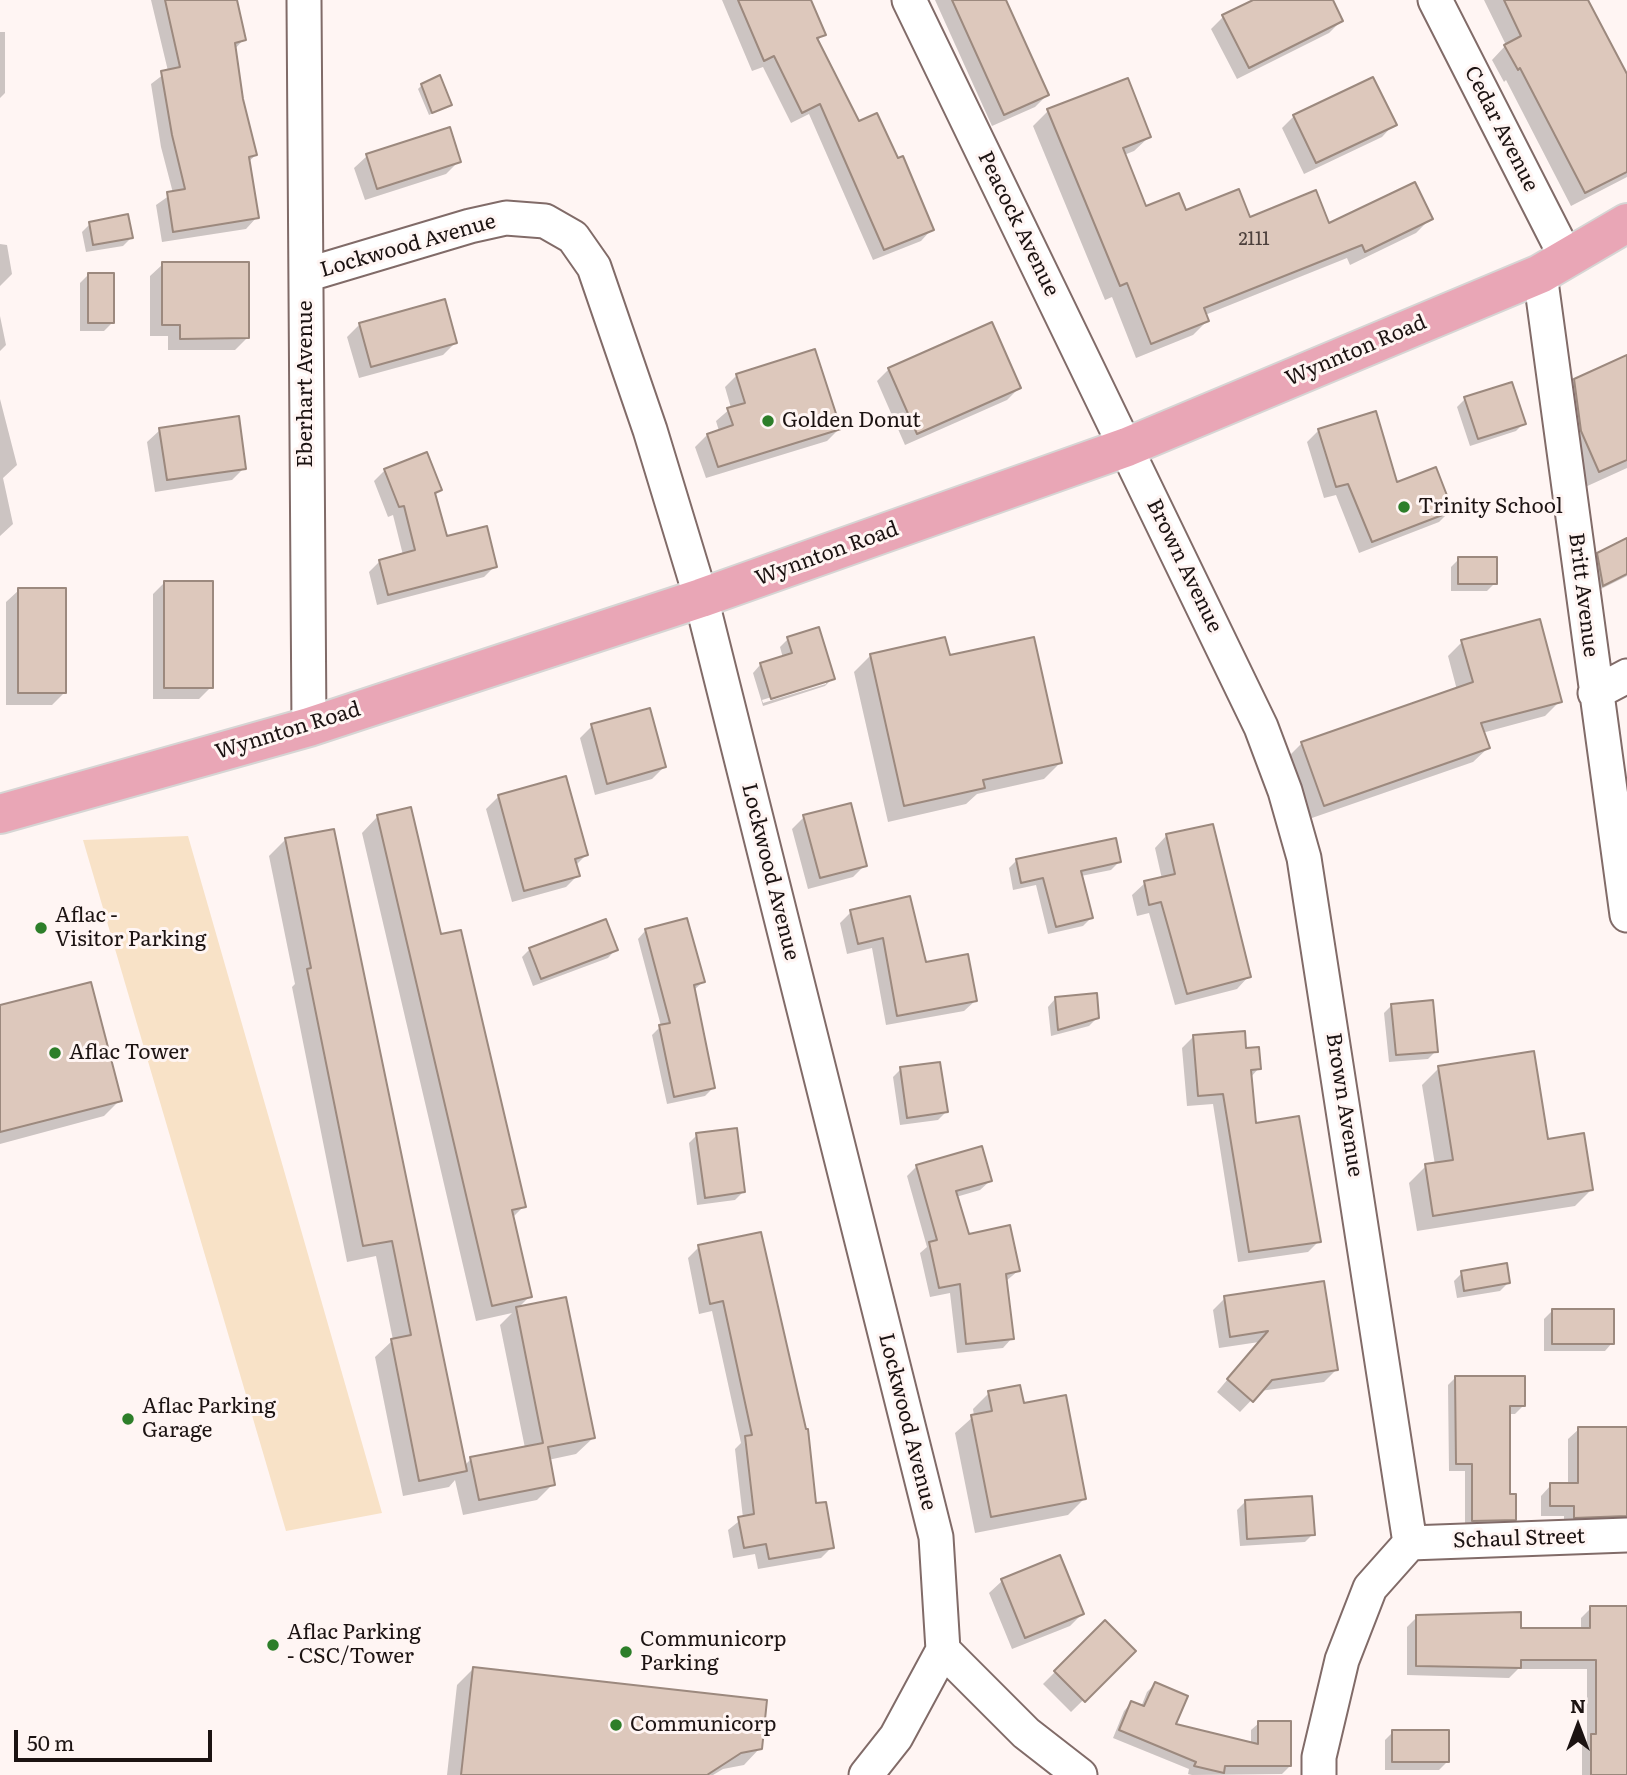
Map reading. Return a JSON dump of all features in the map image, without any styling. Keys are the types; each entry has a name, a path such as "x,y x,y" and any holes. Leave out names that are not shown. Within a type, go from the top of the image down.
{"main road":[{"name":"Wynnton Road","path":"0,814 309,727 701,598 1127,447 1554,267 1627,223"}],"street":[{"name":"Eberhart Avenue","path":"304,0 309,727"},
{"name":"Peacock Avenue","path":"909,0 1127,447"},
{"name":"Cedar Avenue","path":"1435,0 1554,267"},
{"name":"Lockwood Avenue","path":"306,275 470,226 506,218 545,221 573,237 594,267 650,430 701,598 936,1537 943,1650"},
{"name":"Britt Avenue","path":"1554,267 1595,693 1627,915"},
{"name":"Brown Avenue","path":"1127,447 1261,727 1285,791 1304,858 1410,1543"},
{"path":"1595,693 1627,676"},
{"name":"Schaul Street","path":"1410,1543 1627,1535"},
{"path":"1319,1775 1319,1757 1342,1660 1365,1600 1370,1588 1410,1543"},
{"path":"866,1775 896,1737 943,1650 1026,1733 1080,1775"}],"shaded area":[{"path":"188,836 382,1513 286,1531 83,840"}],"building":[{"path":"165,0 237,0 246,40 235,43 243,99 257,155 249,157 259,218 173,232 167,192 185,189 161,71 180,67"},
{"path":"738,0 811,0 826,35 817,38 859,121 877,113 898,158 903,156 934,230 884,250 820,104 802,113 774,56 764,61"},
{"path":"952,0 1006,0 1049,95 1004,115"},
{"path":"1253,0 1333,0 1343,21 1249,68 1222,15"},
{"path":"1504,0 1588,0 1627,74 1627,172 1585,193 1520,68 1518,70 1504,45 1521,36"},
{"path":"440,75 452,105 432,113 421,84"},
{"path":"1373,77 1397,125 1316,163 1293,115"},
{"path":"1128,78 1151,137 1123,148 1146,206 1179,193 1186,210 1239,189 1250,217 1316,190 1329,223 1415,182 1433,219 1365,252 1362,245 1204,308 1209,321 1151,344 1127,283 1120,286 1047,109"},
{"path":"450,127 461,162 377,189 366,154"},
{"path":"128,214 133,238 93,245 89,222"},
{"path":"162,262 249,262 249,338 180,339 180,325 162,325"},
{"path":"88,273 114,273 114,323 88,323"},
{"path":"445,299 457,343 371,367 359,323"},
{"path":"992,322 1021,388 917,434 888,368"},
{"path":"815,349 841,429 718,467 707,434 733,425 727,408 745,403 736,374"},
{"path":"1627,355 1627,460 1599,472 1581,431 1574,379"},
{"path":"1512,382 1526,424 1478,439 1464,397"},
{"path":"1376,411 1397,482 1436,467 1453,511 1372,542 1348,484 1336,487 1318,429"},
{"path":"239,416 246,469 167,480 159,428"},
{"path":"427,452 442,490 435,493 447,536 487,526 497,567 388,595 379,560 415,550 404,506 399,507 384,469"},
{"path":"1627,538 1627,574 1603,586 1597,553"},
{"path":"1458,557 1497,557 1497,584 1458,584"},
{"path":"164,581 213,581 213,688 164,688"},
{"path":"18,588 66,588 66,693 18,693"},
{"path":"1540,619 1562,702 1481,723 1490,748 1324,806 1301,742 1473,682 1461,640"},
{"path":"819,627 835,679 771,699 760,663 792,653 787,637"},
{"path":"945,637 950,655 1034,637 1062,763 983,780 985,788 904,806 870,654"},
{"path":"650,708 666,767 607,784 591,724"},
{"path":"566,776 588,855 575,859 580,876 524,891 498,795"},
{"path":"851,803 867,866 820,878 803,815"},
{"path":"411,807 441,934 461,930 526,1207 512,1210 532,1297 492,1306 377,815"},
{"path":"1213,824 1251,977 1187,994 1161,902 1149,905 1144,881 1175,874 1166,834"},
{"path":"334,829 467,1471 419,1481 391,1339 411,1335 392,1241 363,1246 307,969 311,968 285,838"},
{"path":"1116,838 1121,862 1081,871 1093,918 1056,927 1043,878 1021,883 1016,859"},
{"path":"910,896 926,962 968,954 977,1001 897,1016 883,938 858,944 850,910"},
{"path":"687,918 705,982 694,985 715,1088 674,1097 659,1025 670,1023 645,929"},
{"path":"606,919 618,950 541,979 529,948"},
{"name":"Aflac Tower","path":"91,982 122,1101 0,1132 0,1005"},
{"path":"1097,993 1099,1018 1058,1030 1055,997"},
{"path":"1433,1000 1438,1052 1396,1055 1391,1004"},
{"path":"1245,1031 1246,1048 1259,1047 1261,1069 1251,1070 1256,1123 1299,1116 1321,1242 1249,1252 1223,1094 1198,1096 1193,1035"},
{"path":"1534,1051 1548,1139 1584,1133 1593,1190 1433,1216 1425,1164 1453,1160 1438,1066"},
{"path":"940,1062 948,1112 907,1118 900,1067"},
{"path":"737,1128 745,1192 705,1198 696,1133"},
{"path":"982,1146 992,1181 956,1191 969,1234 1010,1225 1020,1271 1006,1274 1014,1339 966,1344 960,1284 939,1288 929,1242 937,1240 916,1165"},
{"path":"761,1232 808,1429 816,1503 826,1502 834,1548 769,1559 766,1544 744,1548 738,1517 754,1514 745,1436 752,1435 723,1301 710,1304 698,1245"},
{"path":"1507,1263 1510,1283 1464,1291 1461,1271"},
{"path":"1324,1281 1338,1370 1272,1380 1253,1402 1227,1379 1268,1331 1230,1337 1224,1296"},
{"path":"566,1297 595,1438 548,1447 555,1485 479,1500 470,1457 543,1443 516,1307"},
{"path":"1552,1309 1614,1309 1614,1344 1552,1344"},
{"path":"1455,1376 1525,1376 1525,1406 1510,1406 1510,1494 1516,1494 1516,1520 1472,1521 1472,1464 1456,1464"},
{"path":"1020,1385 1024,1403 1066,1395 1086,1499 991,1517 971,1415 992,1411 988,1391"},
{"path":"1578,1427 1627,1427 1627,1516 1574,1518 1574,1506 1550,1506 1550,1483 1578,1483"},
{"path":"1312,1496 1315,1535 1247,1539 1245,1500"},
{"path":"1060,1555 1084,1614 1025,1638 1001,1579"},
{"path":"1590,1606 1627,1606 1627,1775 1591,1775 1591,1734 1596,1734 1596,1660 1521,1660 1521,1668 1416,1666 1416,1615 1521,1612 1521,1628 1590,1628"},
{"path":"1105,1620 1136,1651 1085,1702 1054,1671"},
{"name":"Communicorp","path":"473,1667 767,1700 762,1749 741,1753 707,1775 461,1775"},
{"path":"1155,1682 1188,1696 1176,1724 1258,1744 1258,1721 1291,1721 1291,1766 1225,1766 1224,1773 1194,1766 1196,1762 1119,1730 1131,1701 1144,1706"},
{"path":"1392,1730 1449,1730 1449,1762 1392,1762"}],"place":[{"name":"Golden Donut","path":"768,421"},
{"name":"Trinity School","path":"1404,507"},
{"name":"Aflac - Visitor Parking","path":"41,928"},
{"name":"Aflac Tower","path":"55,1053"},
{"name":"Aflac Parking Garage","path":"128,1419"},
{"name":"Aflac Parking - CSC/Tower","path":"273,1645"},
{"name":"Communicorp Parking","path":"626,1652"},
{"name":"Communicorp","path":"616,1725"}]}
